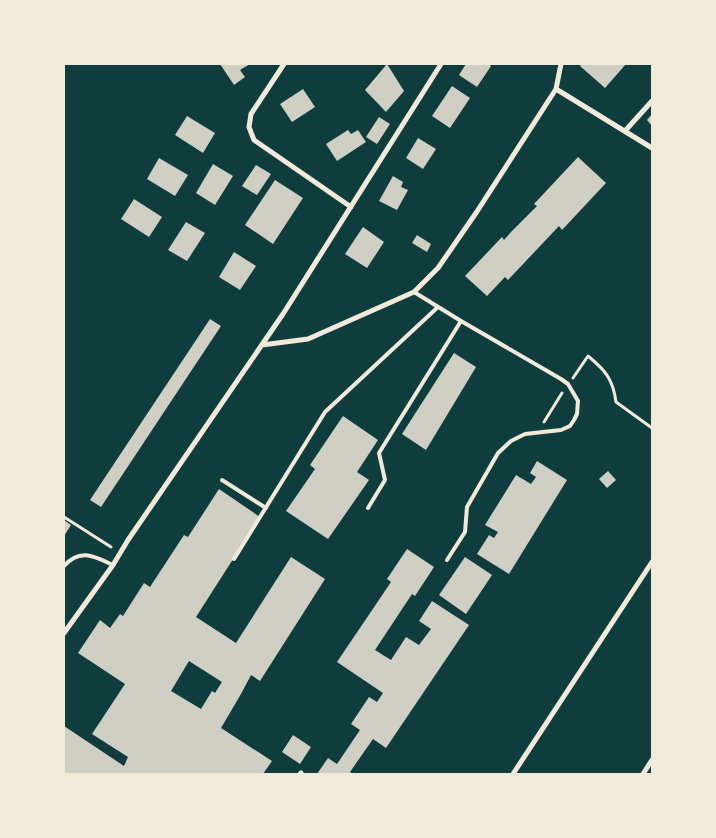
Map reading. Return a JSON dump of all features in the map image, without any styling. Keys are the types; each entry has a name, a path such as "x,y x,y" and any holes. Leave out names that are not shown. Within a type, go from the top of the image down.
{"street":[{"path":"284,64 251,114 249,127 254,140 351,207"},
{"path":"64,633 113,565 128,540 283,314 441,64"},
{"path":"262,345 308,339 414,292 438,268 556,90 561,64"},
{"path":"556,90 652,148"},
{"path":"625,131 652,101"},
{"path":"513,774 652,562"},
{"path":"643,774 652,760"}],"lane":[{"path":"414,292 568,384 578,401 577,414 570,426 561,430 524,434 511,441 498,452 467,507 464,532 447,560"},
{"path":"234,559 325,412 438,307"},
{"path":"368,508 385,480 379,453 461,321"},
{"path":"222,480 266,508"},
{"path":"64,566 72,558 84,555 95,557 113,565"}],"path":[{"path":"537,433 588,356 607,373 616,402 652,428"},
{"path":"64,516 111,547"}],"building":[{"path":"220,64 250,64 240,70 245,77 234,85"},
{"path":"387,64 404,91 386,112 365,90"},
{"path":"466,64 488,64 491,66 477,87 459,75"},
{"path":"582,64 626,64 605,88 580,66"},
{"path":"452,86 470,98 450,128 432,116"},
{"path":"303,89 315,107 292,122 280,104"},
{"path":"652,114 652,126 647,120"},
{"path":"187,116 215,133 203,153 175,135"},
{"path":"379,117 390,124 377,144 366,137"},
{"path":"348,130 351,134 358,130 366,142 337,161 326,144"},
{"path":"418,138 436,149 423,169 406,158"},
{"path":"578,157 606,183 562,230 559,226 508,280 505,277 487,296 465,276 502,237 504,240 537,206 534,204"},
{"path":"159,158 188,175 175,196 147,179"},
{"path":"213,164 233,176 215,205 196,193"},
{"path":"256,165 271,174 257,195 242,186"},
{"path":"393,176 403,182 401,187 408,190 397,210 379,201"},
{"path":"275,180 303,198 273,244 245,225"},
{"path":"134,199 162,217 149,237 121,219"},
{"path":"186,222 205,233 187,261 168,250"},
{"path":"363,227 384,242 367,268 345,254"},
{"path":"417,235 431,244 427,252 412,243"},
{"path":"234,252 256,266 240,290 219,277"},
{"path":"210,319 221,326 101,507 90,500"},
{"path":"454,353 476,367 426,450 402,434"},
{"path":"343,416 378,440 357,472 369,480 328,539 286,511 315,469 310,465"},
{"path":"537,461 567,480 509,574 477,554 489,535 494,538 498,532 485,525 516,475 531,484 536,477 530,473"},
{"path":"608,471 616,480 607,488 599,479"},
{"path":"219,489 260,517 196,617 236,643 291,557 325,579 260,681 251,675 221,728 272,761 263,774 64,774 64,726 124,766 128,757 92,734 125,684 78,653 100,620 110,628 120,614 123,616 144,583 150,587 184,535 188,537","holes":["189,661 222,682 215,693 212,691 201,709 171,691"]},
{"path":"64,520 71,525 64,536"},
{"path":"407,549 434,567 415,596 412,594 375,650 391,660 406,637 419,645 431,629 419,621 432,601 469,625 386,748 373,739 350,772 353,774 317,774 328,758 337,764 360,730 351,724 369,697 377,702 383,693 337,662 391,582 387,579"},
{"path":"465,557 492,575 466,614 439,595"},
{"path":"293,735 311,747 300,764 282,752"}]}
